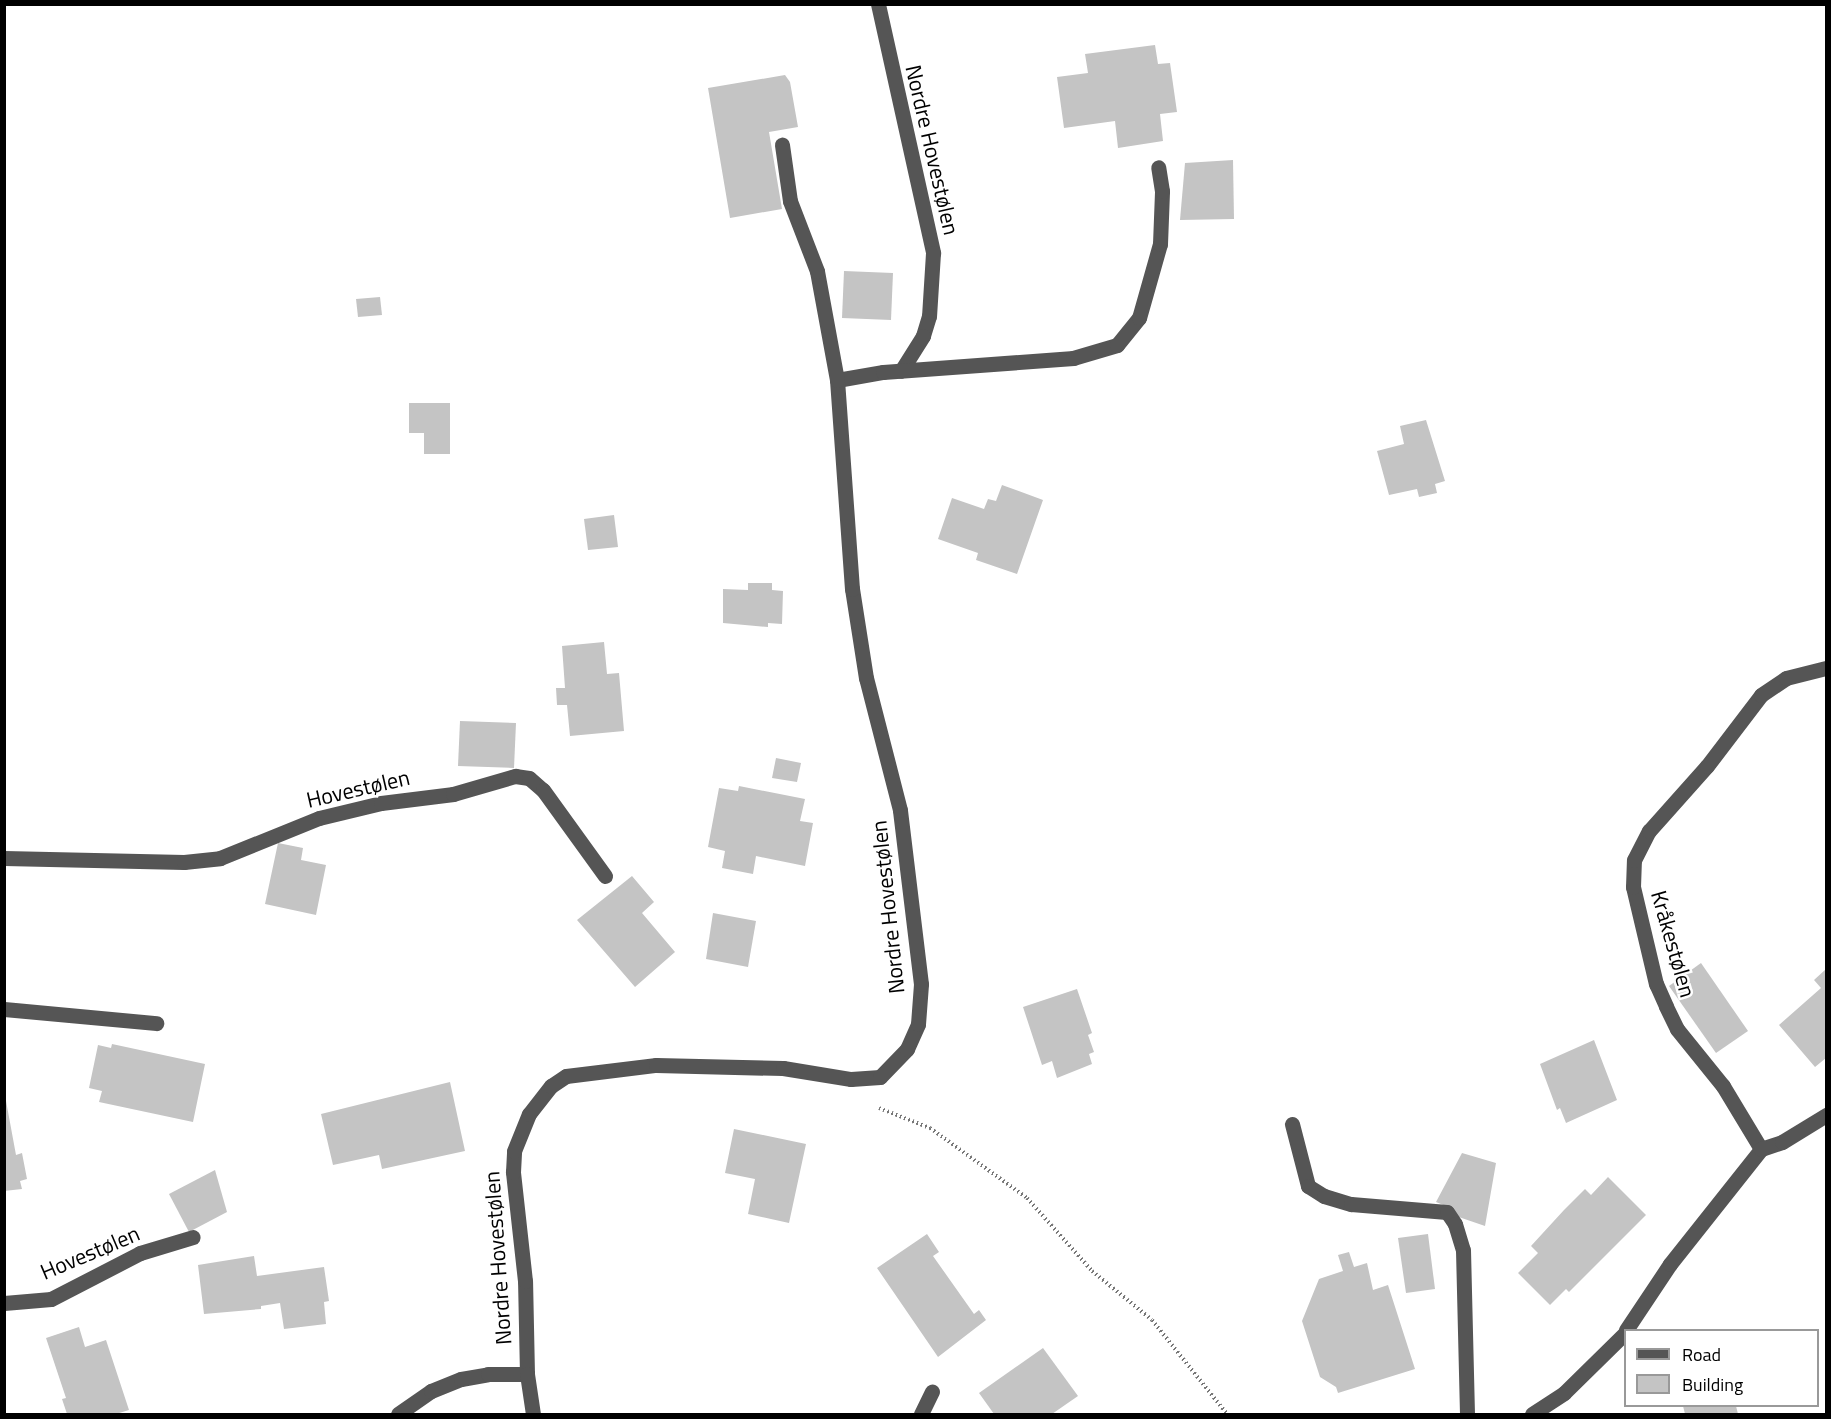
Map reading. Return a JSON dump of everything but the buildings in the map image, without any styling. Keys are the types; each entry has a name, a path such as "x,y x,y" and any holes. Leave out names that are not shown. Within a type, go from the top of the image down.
{"lane":[{"name":"Nordre Hovestølen","path":"878,4 933,253 929,316 923,336 901,371"},
{"name":"Nordre Hovestølen","path":"533,1414 527,1374 525,1281 514,1162 519,1133 551,1086 574,1074 656,1065 783,1068 852,1079 880,1077 907,1049 918,1024 921,984 900,810 866,678 852,589 837,380 817,271 790,201 782,145"},
{"path":"837,380 901,371 1073,358 1117,345 1139,318 1160,244 1162,201 1158,167"},
{"name":"Kråkestølen","path":"1761,1149 1723,1086 1677,1029 1663,999 1633,887 1634,860 1649,831 1707,766 1761,695 1786,678 1827,668"},
{"name":"Hovestølen","path":"4,858 184,862 220,858 319,818 381,802 453,794 515,776 529,778 543,790 605,876"},
{"path":"4,1009 156,1023"},
{"path":"1627,1329 1670,1264 1761,1149 1782,1142 1827,1115"},
{"path":"1292,1124 1308,1185 1324,1196 1351,1204 1447,1212 1455,1224 1463,1250 1467,1414"},
{"name":"Hovestølen","path":"4,1303 51,1299 140,1253 193,1237"},
{"path":"1532,1414 1564,1393 1624,1333"},
{"name":"Nordre Hovestølen","path":"398,1414 430,1391 461,1379 527,1374"},
{"path":"921,1414 932,1391"}],"path":[{"path":"852,1079 860,1100 930,1128 1027,1198 1092,1271 1152,1320 1227,1414"}]}
